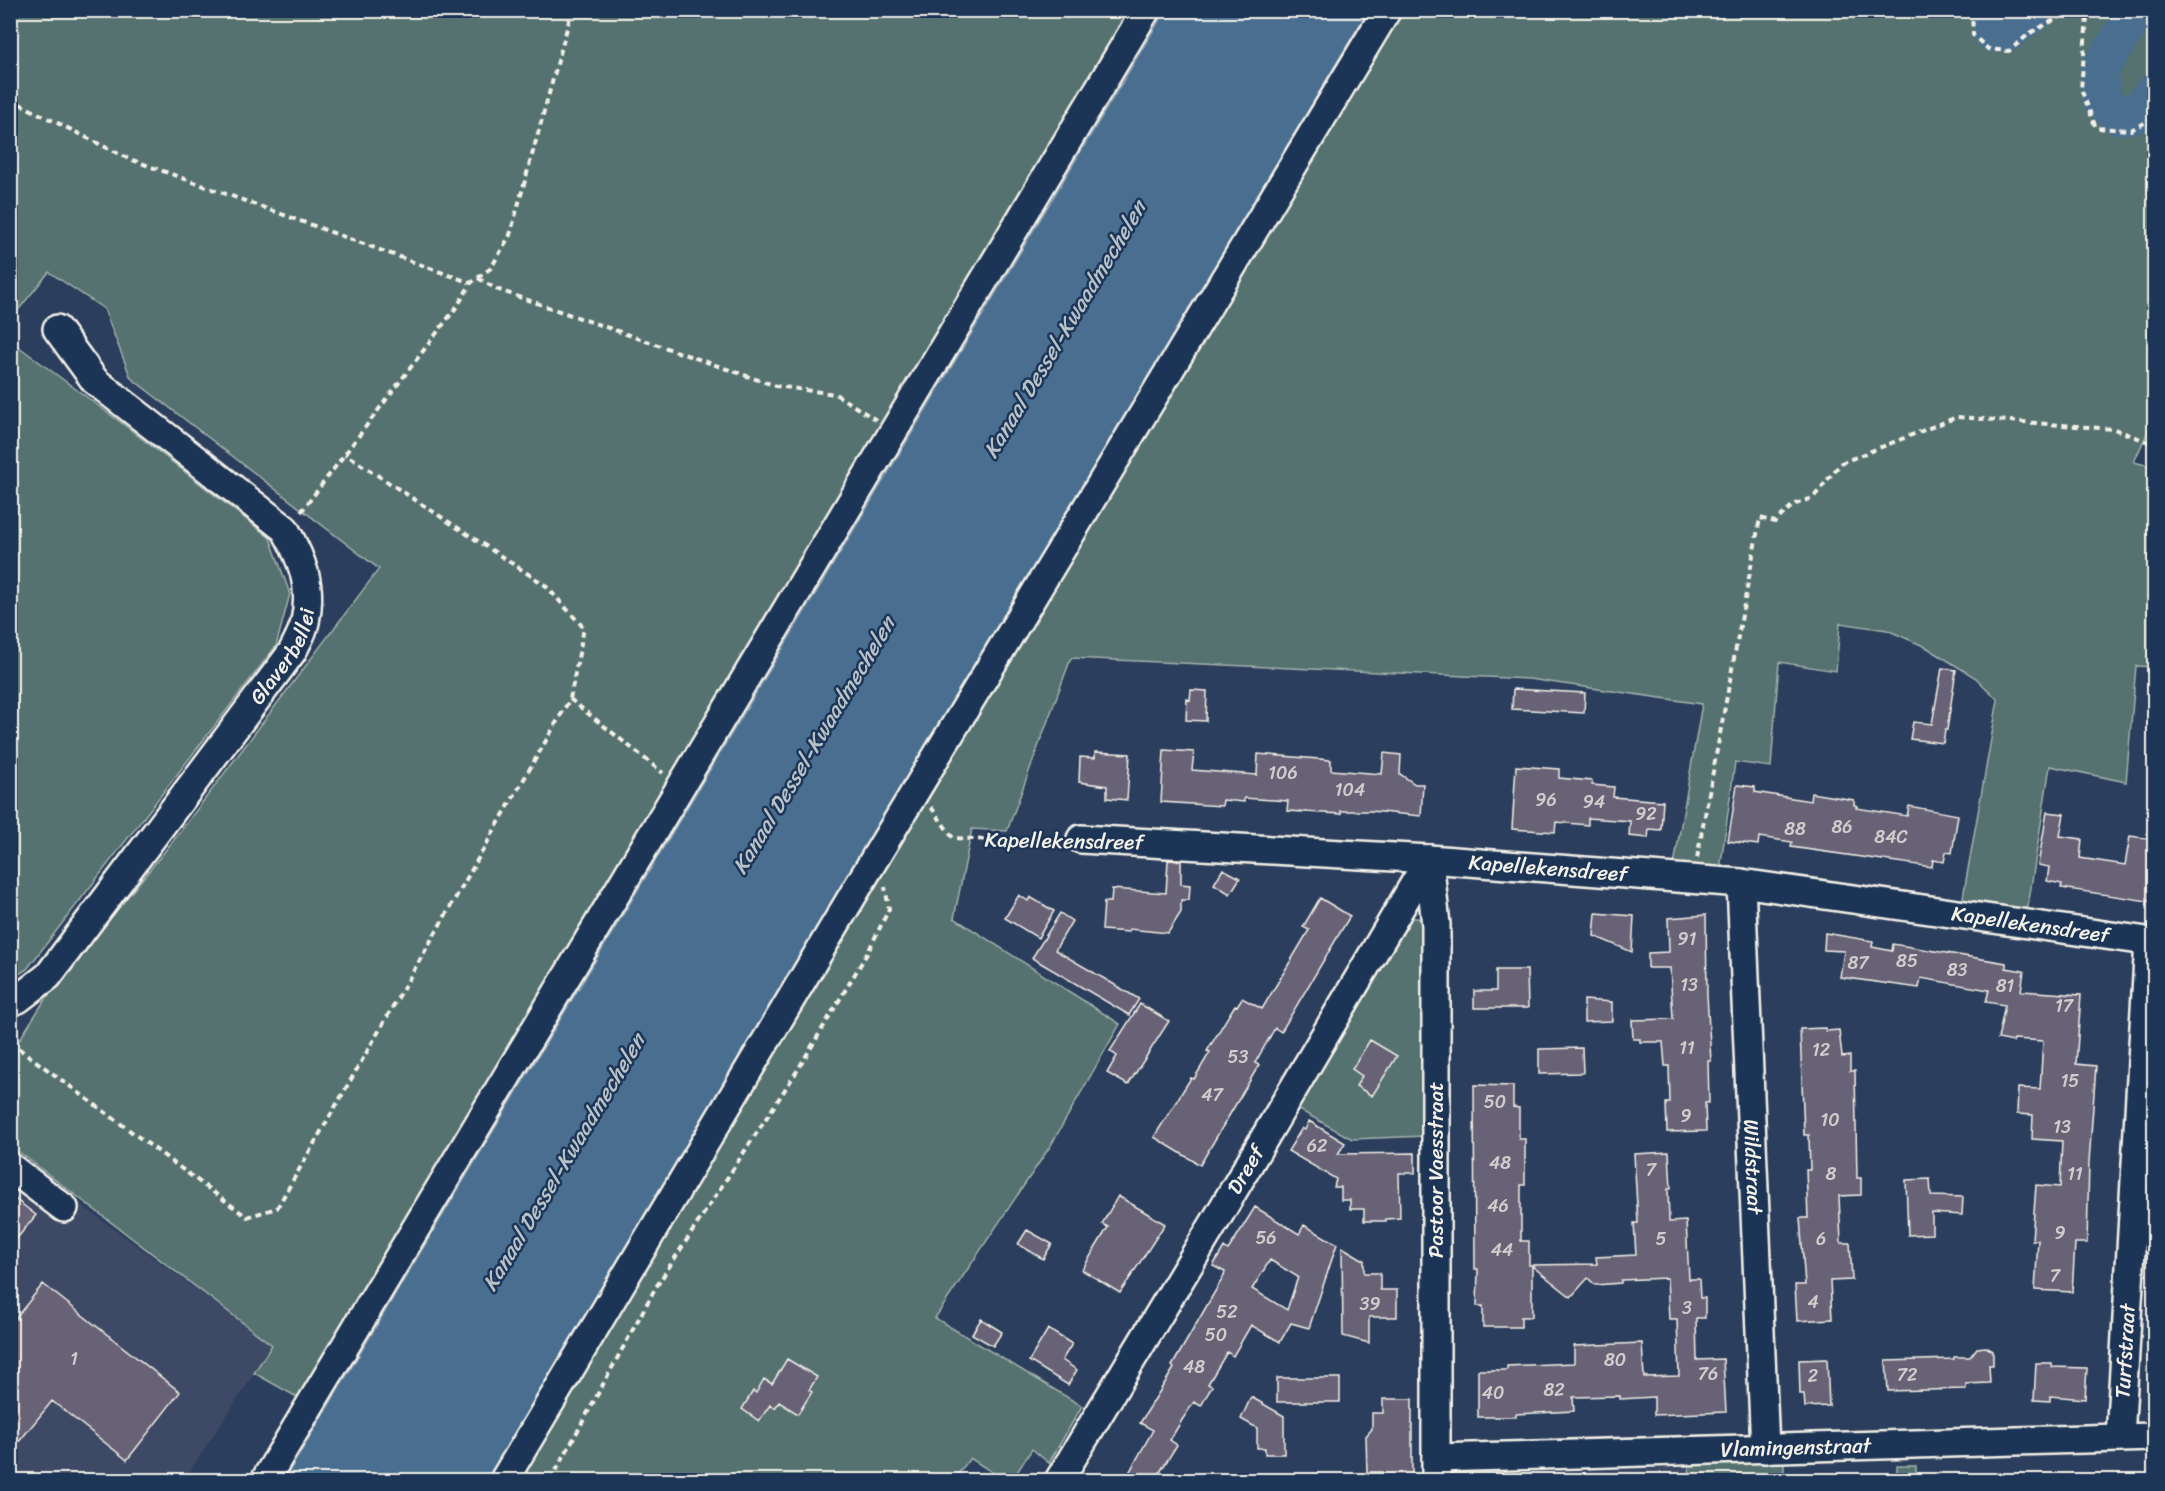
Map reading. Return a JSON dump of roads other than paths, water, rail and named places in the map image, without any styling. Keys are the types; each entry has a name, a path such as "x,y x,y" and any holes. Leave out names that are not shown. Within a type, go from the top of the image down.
{"street":[{"path":"265,1480 1146,10"},
{"path":"504,1480 878,853 1387,10"},
{"name":"Glaverbellei","path":"10,1002 18,999 48,976 292,652 305,623 308,588 302,560 285,529 95,381 57,328"},
{"name":"Kapellekensdreef","path":"1081,839 1430,859 1741,883 2152,941"},
{"name":"Pastoor Vaesstraat","path":"1430,859 1436,925 1436,1469"},
{"name":"Dreef","path":"1059,1480 1430,859"},
{"name":"Wildstraat","path":"1741,883 1765,1449"},
{"name":"Turfstraat","path":"2120,1438 2152,941"},
{"path":"10,1167 64,1208"},
{"name":"Vlamingenstraat","path":"1436,1469 1765,1449 2154,1437"}],"water":[{"name":"Kanaal Dessel-Kwaadmechelen","path":"1165,11 1368,11 487,1480 284,1480"}],"waterway":[{"path":"1991,10 1993,33 2007,33 2037,10"},
{"path":"2128,10 2130,13 2126,29 2099,70 2102,100 2120,116 2136,114 2154,92"}]}
